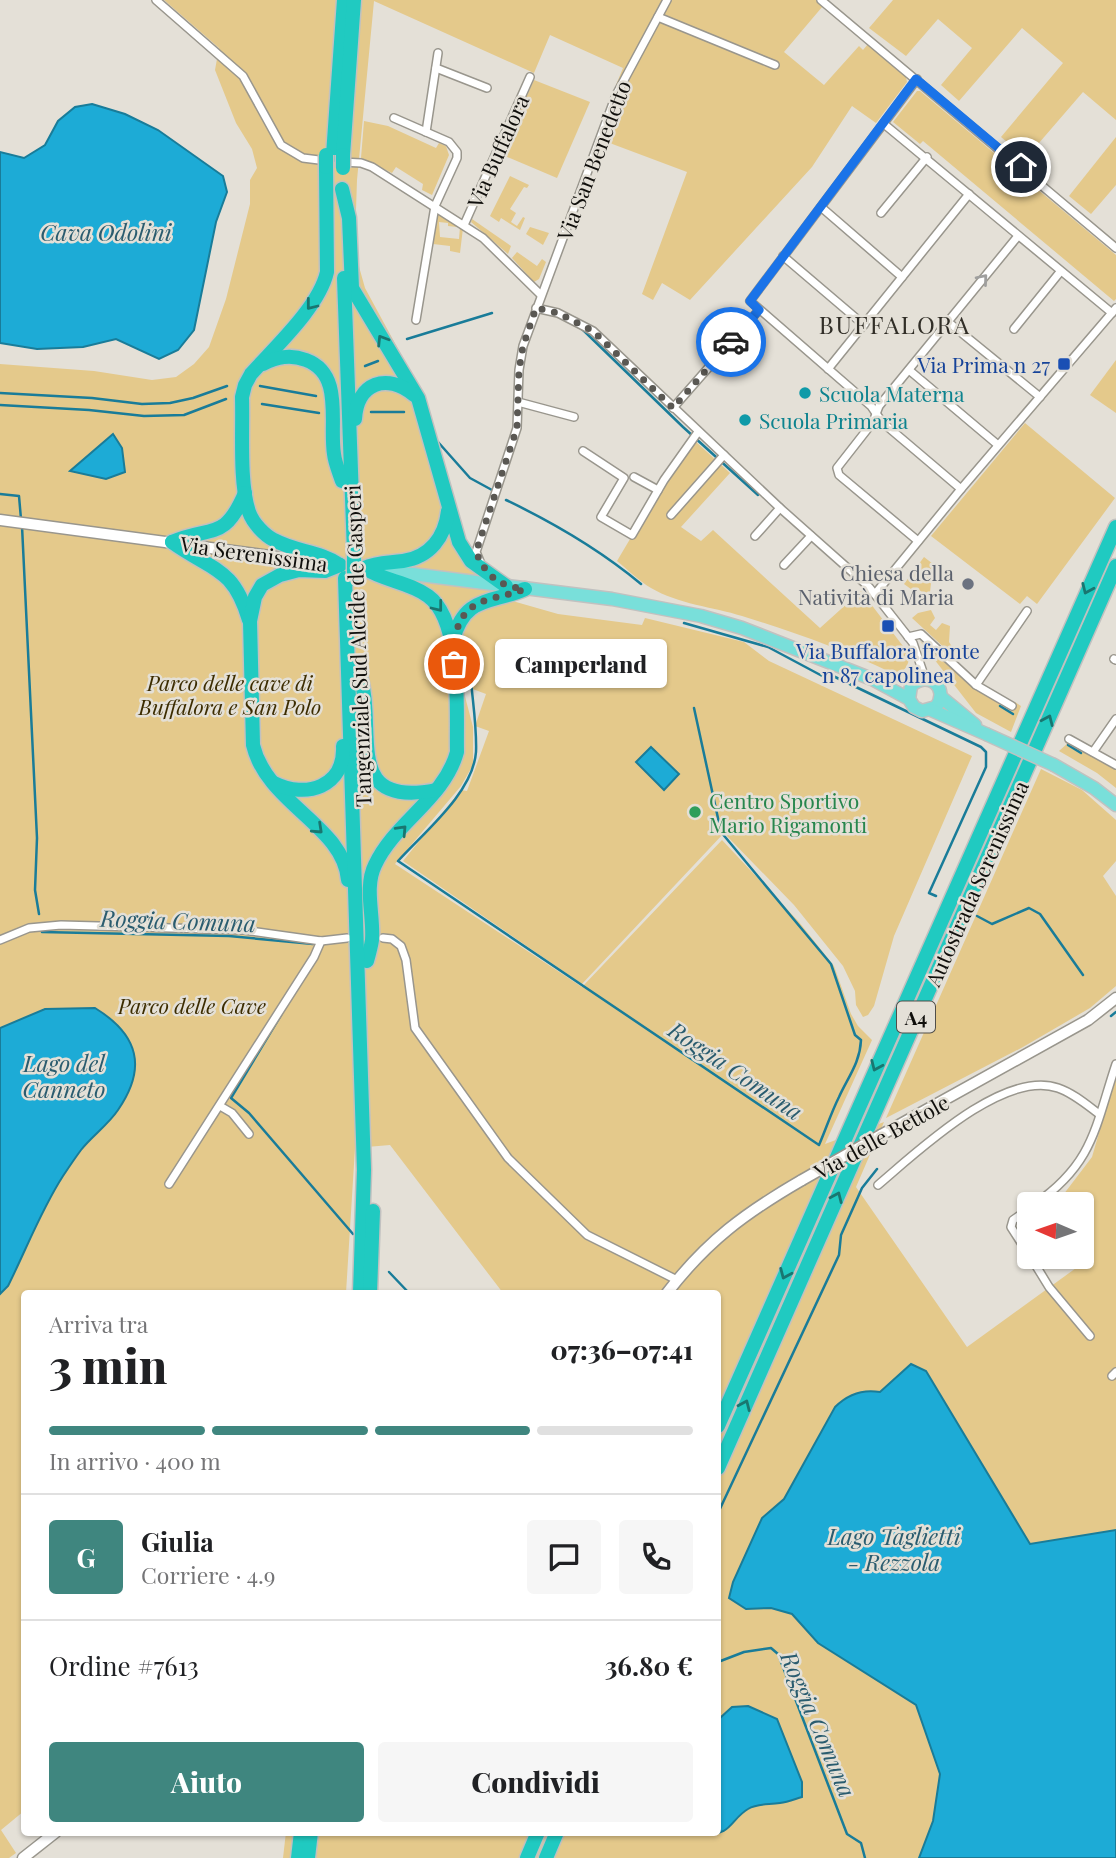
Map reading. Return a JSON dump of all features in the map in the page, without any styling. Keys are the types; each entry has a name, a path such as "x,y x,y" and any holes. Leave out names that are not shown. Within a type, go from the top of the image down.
{"highway":[{"name":"Tangenziale Sud Alcide de Gasperi","path":"344,0 333,134 342,481 358,670 365,1170 360,1290"},
{"name":"Tangenziale Sud Alcide de Gasperi","path":"354,0 334,161 342,189 353,521 348,658 373,1171 370,1290"},
{"path":"334,161 324,284 312,304 245,385 242,397 245,493 250,514 268,536 286,546 326,556 412,586 437,603 449,624 453,641 457,752 453,769 387,845 373,869 372,939 362,958"},
{"path":"342,189 349,218 352,288 418,398 459,542 471,561 506,586"},
{"path":"258,366 275,358 298,357 310,361 324,374 332,396 334,454 342,481"},
{"path":"353,521 358,492 356,404 371,386 388,383 406,388 418,398"},
{"path":"172,542 188,535 210,533 221,528 237,511 245,493"},
{"path":"362,958 350,931 347,871 344,861 329,840 269,781 257,760 253,745 250,621 255,597 270,578 290,571 325,571 376,562 404,561 424,554 442,536 448,509"},
{"name":"Autostrada Serenissima","path":"721,1419 1116,527"},
{"path":"172,542 225,575 237,589 250,621"},
{"name":"Autostrada Serenissima","path":"721,1461 1116,566"},
{"path":"453,641 457,625 473,606 484,600 512,595 524,589"},
{"path":"269,781 287,789 309,790 326,783 337,773 344,755 341,695 348,658"},
{"path":"358,670 366,702 369,764 376,779 400,793 436,790"},
{"path":"298,1858 301,1836"},
{"path":"308,1858 311,1836"},
{"path":"315,1858 317,1836"},
{"path":"527,1858 536,1836"},
{"path":"546,1858 555,1836"}],"main road":[{"name":"Via Serenissima","path":"0,520 612,599 701,616 742,628 910,692 918,710 931,710 1054,765 1094,788 1116,805"},
{"name":"Via Serenissima","path":"925,678 935,682 941,697 986,734"},
{"path":"910,692 919,679 925,678"},
{"path":"931,710 941,697"},
{"name":"Via delle Bettole","path":"669,1290 707,1248 743,1216 881,1135 1077,1027 1115,1002"},
{"path":"23,1858 52,1836"}],"street":[{"name":"Via Buffalora","path":"156,0 243,76 276,138 288,150 312,160 366,164 464,225 496,250 541,295"},
{"name":"Via San Benedetto","path":"484,570 476,552 517,428 519,370 523,346 616,95 667,0"},
{"path":"821,0 1116,248"},
{"path":"658,17 775,65"},
{"path":"426,132 438,54"},
{"path":"436,68 487,88"},
{"name":"Via Buffalora","path":"464,225 530,77"},
{"path":"916,79 750,301 871,406 881,422 961,489"},
{"name":"Via Buffalora","path":"394,118 449,142 457,152 457,158 435,206"},
{"path":"875,594 998,445 1114,311 1060,272 927,157 884,124"},
{"path":"881,213 927,157"},
{"path":"828,369 969,194"},
{"path":"416,320 435,206"},
{"path":"821,207 902,277"},
{"path":"918,541 839,475 837,470 873,422 879,406 1018,236"},
{"path":"783,256 864,325"},
{"path":"1014,329 1060,272"},
{"path":"536,308 558,313 593,331 698,432 875,594 913,643 925,678"},
{"path":"673,408 759,310"},
{"path":"947,321 1040,397"},
{"path":"909,370 998,445"},
{"path":"519,402 574,417"},
{"path":"583,451 624,478 601,517 632,535 658,490 698,432"},
{"path":"671,515 724,455"},
{"path":"634,477 658,490"},
{"path":"755,536 780,508"},
{"path":"784,565 811,536"},
{"path":"976,685 1027,611"},
{"path":"908,636 920,634 976,685 1012,706"},
{"path":"1093,752 1116,719"},
{"path":"1069,739 1116,765"},
{"path":"0,940 29,928 61,925 244,930 321,941 347,938"},
{"path":"383,938 392,939 401,946 406,960 415,1028 508,1158 587,1235 677,1280"},
{"path":"169,1184 314,957 321,941"},
{"path":"1053,1192 1077,1166 1091,1142 1116,1064"},
{"name":"Via delle Bettole","path":"878,1185 930,1141 1012,1089 1041,1085 1057,1088 1100,1114"},
{"path":"220,1106 232,1112 249,1134"},
{"path":"1017,1217 1011,1227 1017,1237"},
{"path":"1037,1269 1090,1336"}],"green space":[{"name":"Parco delle cave di Buffalora e San Polo","path":"164,0 828,0 784,52 824,85 859,46 863,50 868,44 906,77 907,82 876,123 852,106 812,167 690,300 662,283 653,300 642,294 687,172 607,142 626,90 616,85 623,68 550,35 534,73 374,1 357,180 358,263 365,288 423,395 460,529 466,542 504,591 485,595 468,604 459,614 459,632 464,619 480,606 509,600 558,614 642,625 645,618 744,642 769,661 972,756 894,936 874,1006 868,1015 863,1017 856,1005 855,991 843,966 794,905 724,833 582,984 403,861 461,790 467,791 489,731 475,726 486,694 462,685 473,727 473,765 461,786 395,864 582,987 722,840 799,922 834,966 851,1014 872,1040 825,1144 884,1122 856,1187 967,1347 1075,1269 1094,1269 1094,1192 1065,1192 1092,1157 1116,1074 1116,1858 283,1858 286,1836 721,1836 721,1290 501,1290 390,1145 355,1148 346,1290 21,1290 21,1813 1,1830 16,1853 9,1858 0,1858 0,364 94,371 152,380 176,377 194,364 209,347 226,299 250,204 250,180 257,168 252,149 236,123 215,70 219,48"},
{"path":"893,0 1116,0 1116,120 1083,92 1026,158 1001,137 1063,63 1022,28 959,101 941,85 972,48 938,19 906,56 869,28"},
{"path":"534,80 590,102 557,178 500,154"},
{"path":"917,91 1116,255 1114,301 923,141 920,144 893,122"},
{"path":"364,121 388,126 436,148 439,143 446,146 449,155 432,195 422,190 423,184 396,167 392,173 361,158"},
{"path":"1116,137 1116,185 1091,214 1069,196"},
{"path":"510,176 529,185 524,187 510,209 516,213 511,222 517,226 523,217 525,218 520,230 501,218 499,222 490,216"},
{"path":"437,214 457,225 448,226 448,223 439,222 440,237 459,239 460,227 463,228 460,253 450,251 450,246 433,244"},
{"path":"472,219 511,246 508,254 471,222"},
{"path":"530,227 549,233 543,245 526,234"},
{"path":"517,252 537,266 542,259 546,262 539,279 534,282 512,258"},
{"path":"1116,360 1116,413 1090,395"},
{"path":"1025,423 1115,498 1037,604 1027,596 1020,604 931,536"},
{"path":"695,441 730,473 681,527 701,541 713,530 820,628 861,591 909,654 903,671 892,673 781,628 673,598 647,585 617,561 665,480"},
{"path":"924,557 937,567 928,580 931,583 929,602 914,604 922,592 918,589 915,592 904,584"},
{"path":"931,610 935,618 930,625 936,630 942,623 950,626 949,642 954,650 949,652 912,618 918,613"},
{"path":"920,641 974,688 1011,711 1015,702 1021,706 1011,732 976,713"},
{"path":"1068,743 1116,770 1116,788 1097,773 1059,751"},
{"path":"1041,769 1082,790 1116,820 1116,861 1103,876 1116,896 1116,986 1090,1008 1023,1047 886,1118"}],"water":[{"name":"Cava Odolini","path":"92,104 125,114 158,130 223,176 227,192 216,222 194,330 178,350 159,359 116,339 83,347 37,349 0,343 0,152 24,158 45,145 58,121 75,107"},
{"path":"113,434 122,448 125,472 106,479 70,471"},
{"path":"651,747 679,774 664,790 636,762"},
{"name":"Lago del Canneto","path":"95,1008 110,1018 129,1041 134,1053 133,1080 127,1095 110,1121 81,1150 63,1176 8,1286 0,1294 0,1028 45,1009"},
{"name":"Lago Taglietti - Rezzola","path":"911,1364 926,1371 1030,1544 1116,1530 1116,1858 919,1858 933,1821 940,1774 916,1705 818,1643 792,1614 771,1608 746,1609 729,1598 733,1582 762,1518 784,1499 835,1407 856,1394 880,1392"},
{"path":"748,1706 777,1719 802,1782 802,1797 783,1803 752,1807 721,1832 721,1717 732,1707"}],"waterway":[{"path":"407,339 492,313"},
{"path":"582,329 758,495"},
{"path":"365,366 378,361"},
{"path":"0,393 92,398 142,404 170,403 227,386"},
{"path":"260,386 316,396"},
{"name":"Roggia Comuna","path":"0,405 144,416 184,415 226,399"},
{"name":"Roggia Comuna","path":"262,404 319,413"},
{"name":"Roggia Comuna","path":"371,412 404,412"},
{"name":"Roggia Comuna","path":"438,442 470,478 492,490"},
{"name":"Roggia Comuna","path":"0,494 19,496 21,519"},
{"name":"Roggia Comuna","path":"506,500 576,538 641,584"},
{"name":"Roggia Comuna","path":"22,526 37,838 35,890 39,914"},
{"name":"Roggia Comuna","path":"684,623 768,647 826,678 833,676 981,747 986,752 986,767 929,893 936,896"},
{"name":"Roggia Comuna","path":"471,681 476,743 473,767 446,811 398,861 819,1145 856,1063 861,1040 855,1035 831,964 721,832 694,708"},
{"path":"1000,706 1013,714"},
{"path":"1068,745 1081,753"},
{"name":"Roggia Comuna","path":"977,916 992,924 1029,908 1040,914 1083,975"},
{"name":"Roggia Comuna","path":"42,932 229,936 313,944"},
{"name":"Roggia Comuna","path":"1111,1016 1116,1012"},
{"name":"Roggia Comuna","path":"281,1015 231,1098 249,1113 353,1234"},
{"name":"Roggia Comuna","path":"721,1507 839,1255 841,1235 862,1188 877,1169"},
{"name":"Roggia Comuna","path":"389,1272 406,1290"},
{"name":"Roggia Comuna","path":"721,1661 744,1652 771,1648 778,1654 847,1834 861,1843 865,1858"}],"way so far":[{"path":"454,664 453,641 457,625 464,615 484,600 512,595 524,589 506,586 484,570 476,552 513,445 517,428 519,370 523,346 536,308 558,313 593,331 673,408 731,342"}],"place":[{"name":"Via Prima n 27","path":"1064,364"},
{"name":"Scuola Materna","path":"805,393"},
{"name":"Scuola Primaria","path":"745,420"},
{"name":"Chiesa della Natività di Maria","path":"968,584"},
{"name":"Via Buffalora fronte n 87 capolinea","path":"888,626"},
{"name":"Camperland","path":"454,664"},
{"name":"Centro Sportivo Mario Rigamonti","path":"695,812"}],"district":[{"name":"BUFFALORA","path":"895,324"}],"route":[{"path":"731,342 759,310 750,301 916,79 1021,167"}],"park label":[{"name":"Parco delle Cave","path":"192,1005"}]}
